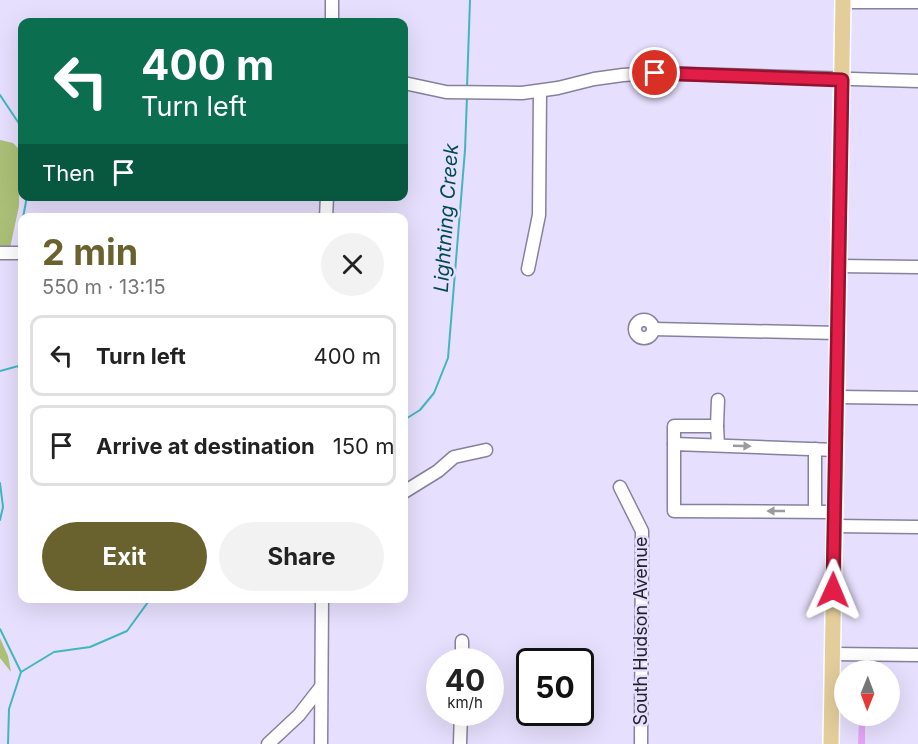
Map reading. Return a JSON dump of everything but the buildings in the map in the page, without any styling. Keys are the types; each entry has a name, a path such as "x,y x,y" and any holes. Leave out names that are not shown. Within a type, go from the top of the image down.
{"main road":[{"path":"831,744 843,1"}],"street":[{"path":"332,0 332,18"},
{"path":"843,1 918,2"},
{"path":"408,84 446,92 486,93 540,91 623,75 655,73 918,81"},
{"path":"528,269 539,214 540,91"},
{"path":"0,253 18,253"},
{"path":"839,266 918,267"},
{"path":"653,329 838,333"},
{"path":"837,397 918,398"},
{"path":"718,400 718,445"},
{"path":"717,426 674,426 674,511 815,512 834,519 918,527"},
{"path":"674,444 836,450"},
{"path":"815,449 815,512"},
{"path":"408,490 454,458 486,450"},
{"name":"South Hudson Avenue","path":"620,488 642,531 641,744"},
{"path":"321,744 322,603"},
{"path":"462,641 462,648"},
{"path":"832,654 918,655"},
{"path":"268,744 299,715 321,686"},
{"path":"460,744 461,726"}],"green space":[{"path":"0,140 13,143 18,148 19,201 10,248 0,248"},
{"path":"0,638 8,656 11,672 0,658"}],"waterway":[{"name":"Lightning Creek","path":"467,87 470,0"},
{"path":"0,95 18,122"},
{"name":"Lightning Creek","path":"408,418 420,410 434,393 448,358 465,150 467,96"},
{"path":"24,213 26,201"},
{"path":"0,371 18,366"},
{"path":"0,483 3,507 0,520"},
{"name":"Lightning Creek","path":"8,744 9,709 21,672 54,652 90,647 127,631 147,603"},
{"path":"0,629 21,672"}],"route":[{"path":"655,73 842,80 833,590"}]}
